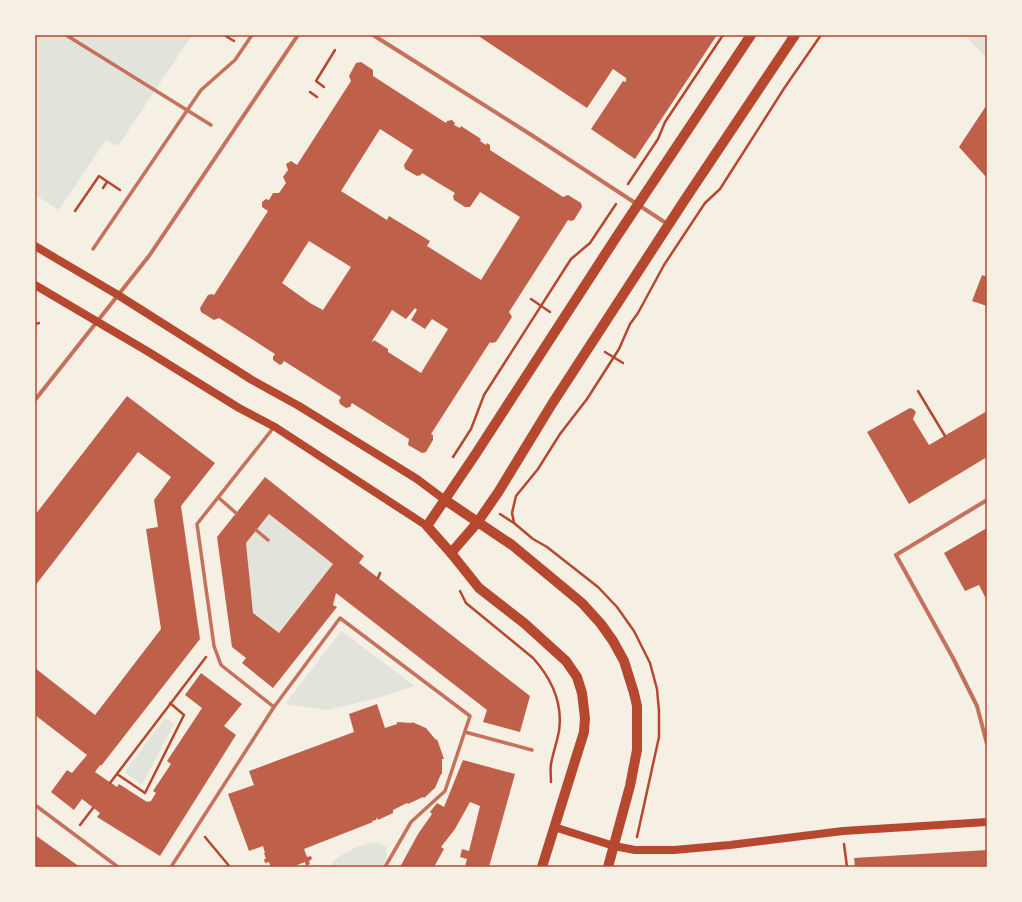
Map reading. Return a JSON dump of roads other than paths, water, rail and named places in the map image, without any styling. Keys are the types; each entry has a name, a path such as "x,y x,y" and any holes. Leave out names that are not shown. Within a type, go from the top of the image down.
{"main road":[{"path":"427,526 488,436 638,204 751,35"},
{"path":"451,553 477,523 499,491 552,404 795,35"},
{"path":"35,246 118,295 252,380 299,406 417,479 477,523 512,545 570,592 601,624 613,640 624,661 637,706 637,750 630,786 608,867"},
{"path":"35,285 147,351 239,408 275,427 427,526 479,588 524,623 566,661 577,677 582,693 584,706 584,732 542,867"},
{"path":"554,827 614,846 635,850 674,850 730,845 843,831 987,822"}],"street":[{"path":"66,35 211,126"},
{"path":"92,249 201,90 235,60 252,35"},
{"path":"35,400 149,256 298,35"},
{"path":"373,35 669,225"},
{"path":"274,707 220,665 214,646 197,524 275,427"},
{"path":"219,498 236,513"},
{"path":"987,500 896,555 953,658 977,706 987,744"},
{"path":"256,530 268,540"},
{"path":"171,867 274,707 340,618 470,716 445,791 411,822 386,867"},
{"path":"465,732 532,750"},
{"path":"35,805 118,867"}]}
